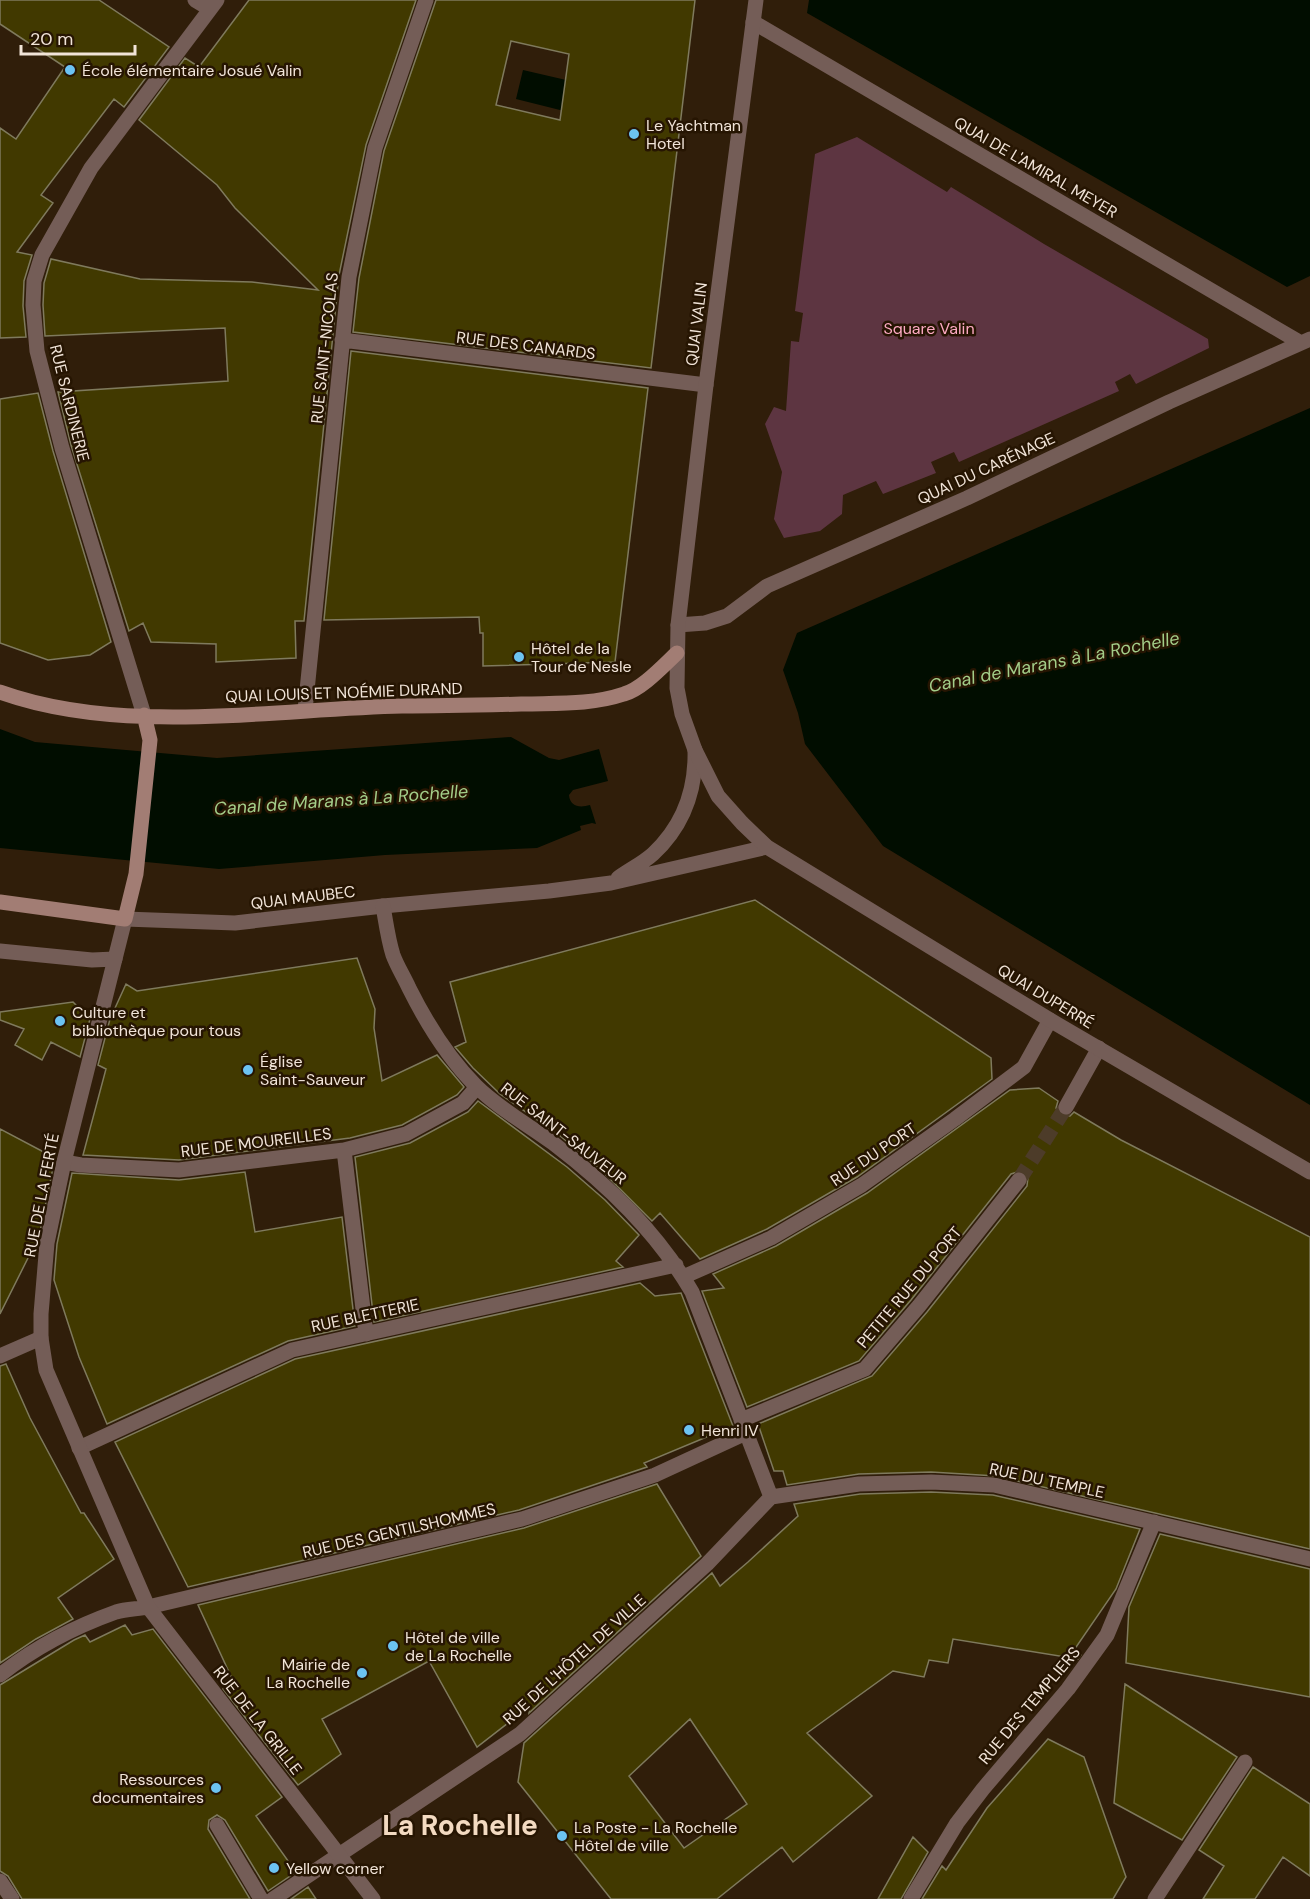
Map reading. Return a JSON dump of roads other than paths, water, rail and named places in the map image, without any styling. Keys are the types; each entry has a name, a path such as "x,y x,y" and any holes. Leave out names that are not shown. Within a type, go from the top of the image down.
{"main road":[{"name":"QUAI LOUIS ET NOÉMIE DURAND","path":"0,692 59,709 109,715 194,717 305,710 586,703 626,694 658,672 677,653"},
{"path":"125,919 136,874 150,740 144,715"},
{"name":"QUAI MAUBEC","path":"0,902 125,919"}],"street":[{"path":"195,0 214,4"},
{"name":"RUE SAINT-NICOLAS","path":"305,710 349,277 375,148 426,0"},
{"name":"QUAI VALIN","path":"695,750 682,714 677,688 678,625 706,385 756,0"},
{"name":"RUE SARDINERIE","path":"144,715 62,448 36,351 34,281 42,255 91,168 214,4"},
{"name":"QUAI DE L'AMIRAL MEYER","path":"753,22 1305,341"},
{"name":"RUE DES CANARDS","path":"342,340 706,385"},
{"name":"QUAI DU CARÉNAGE","path":"678,625 705,623 727,616 766,586 967,498 1169,402 1305,341"},
{"name":"QUAI DUPERRÉ","path":"695,750 718,796 767,847 1050,1020 1310,1172"},
{"name":"QUAI MAUBEC","path":"611,883 652,854 676,827 690,800 696,770 695,750"},
{"name":"QUAI MAUBEC","path":"125,919 235,923 383,906 549,891 611,883 767,847"},
{"name":"RUE SAINT-SAUVEUR","path":"383,906 394,956 425,1021 451,1059 477,1087 605,1185 649,1229 679,1271 692,1292 771,1497"},
{"name":"RUE DE LA FERTÉ","path":"125,919 64,1162 47,1243 41,1338 46,1370 148,1607"},
{"path":"0,951 92,960 115,959"},
{"name":"RUE DU PORT","path":"679,1271 771,1238 862,1185 1024,1067 1050,1020"},
{"path":"1066,1107 1099,1048"},
{"name":"RUE DE MOUREILLES","path":"64,1162 81,1165 179,1170 344,1150 406,1134 463,1103 477,1087"},
{"name":"RUE DE MOUREILLES","path":"344,1150 366,1334"},
{"name":"PETITE RUE DU PORT","path":"655,1475 744,1427 865,1369 919,1306 1019,1180"},
{"name":"RUE BLETTERIE","path":"79,1448 291,1350 679,1271"},
{"path":"0,1356 41,1338"},
{"name":"RUE DES GENTILSHOMMES","path":"0,1675 23,1656 118,1612 148,1607 522,1519 655,1475"},
{"name":"RUE DU TEMPLE","path":"771,1497 859,1484 931,1482 994,1485 1310,1559"},
{"name":"RUE DE L'HÔTEL DE VILLE","path":"273,1899 520,1734 707,1564 771,1497"},
{"name":"RUE DES TEMPLIERS","path":"911,1899 957,1823 982,1789 1068,1689 1107,1635 1154,1522"},
{"name":"RUE DE LA GRILLE","path":"148,1607 373,1899"},
{"path":"1155,1899 1245,1762"},
{"path":"217,1825 261,1899"},
{"path":"0,1881 12,1899"}],"water":[{"path":"809,0 1310,0 1310,276 1287,287 807,13"},
{"path":"523,70 579,83 572,113 516,99"},
{"name":"Canal de Marans à La Rochelle","path":"1310,408 1310,1105 883,846 805,744 798,713 783,670 797,633"},
{"name":"Canal de Marans à La Rochelle","path":"0,729 35,742 217,758 511,737 549,758 559,760 599,749 608,781 573,790 569,795 571,802 576,806 590,805 596,824 580,826 581,830 537,848 385,855 219,869 0,848"}],"tunnel":[{"path":"1019,1180 1066,1107"}],"place":[{"name":"École élémentaire Josué Valin","path":"70,70"},
{"name":"Le Yachtman Hotel","path":"634,134"},
{"name":"Hôtel de la Tour de Nesle","path":"519,657"},
{"name":"Culture et bibliothèque pour tous","path":"60,1021"},
{"name":"Église Saint-Sauveur","path":"248,1070"},
{"name":"Henri IV","path":"689,1430"},
{"name":"Hôtel de ville de La Rochelle","path":"393,1646"},
{"name":"Mairie de La Rochelle","path":"362,1673"},
{"name":"Ressources documentaires","path":"216,1788"},
{"name":"La Poste - La Rochelle Hôtel de ville","path":"562,1836"},
{"name":"Yellow corner","path":"274,1868"}],"district":[{"name":"La Rochelle","path":"460,1825"}],"park label":[{"name":"Square Valin","path":"929,328"}]}
